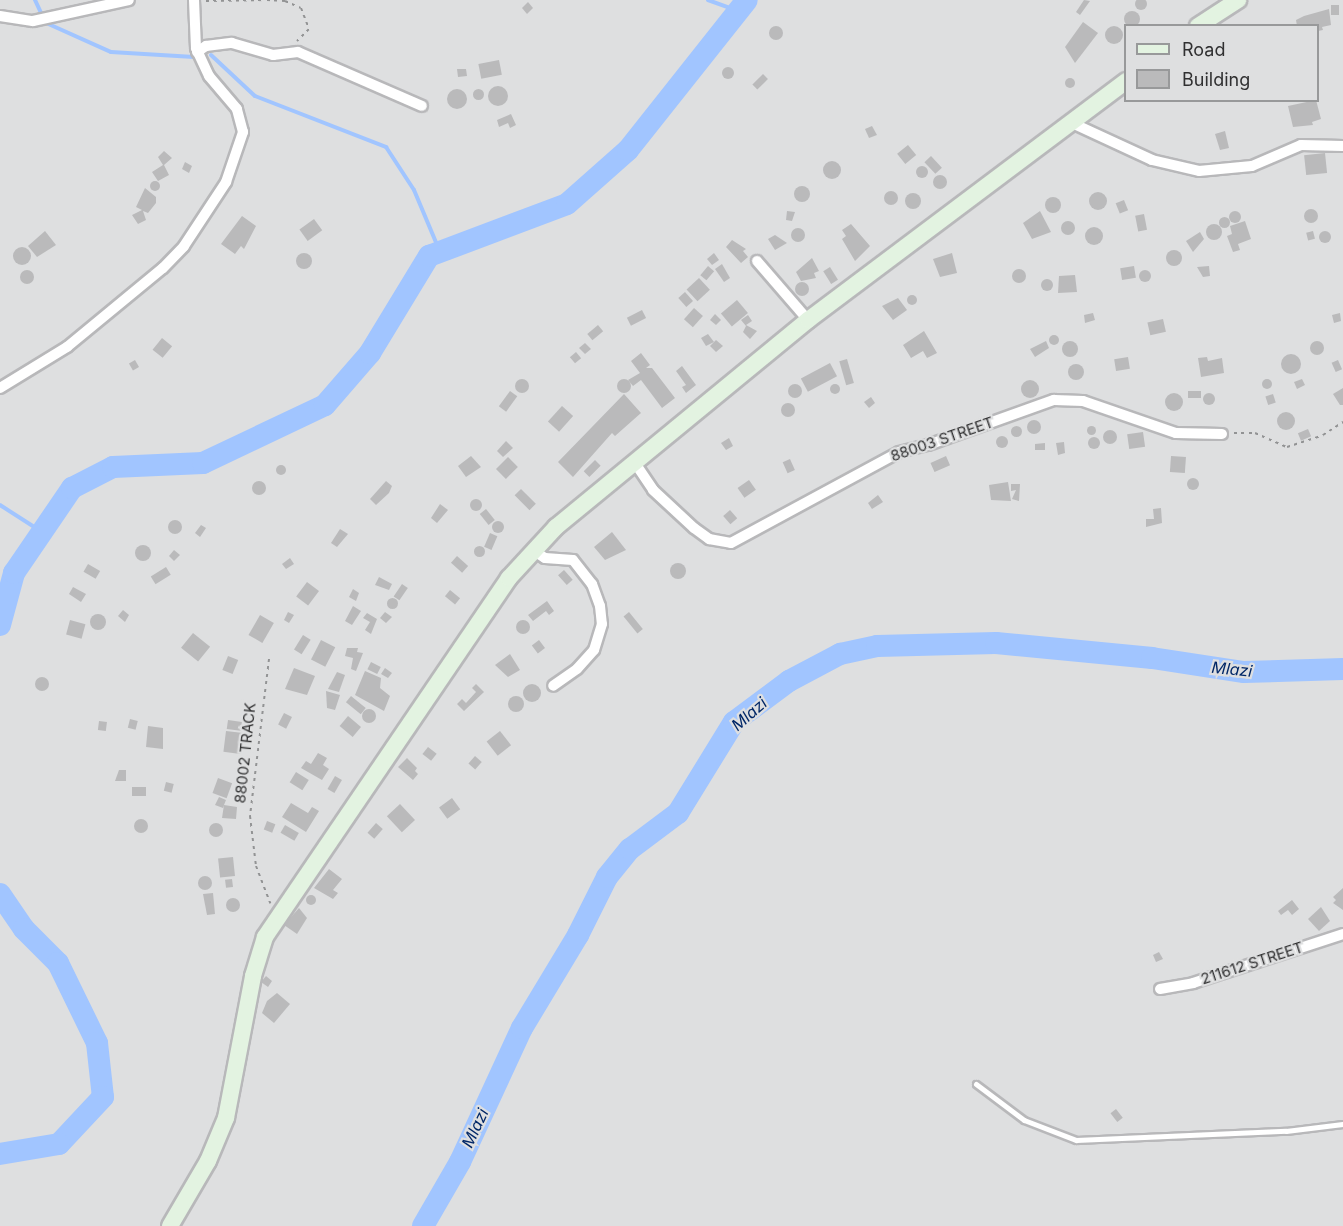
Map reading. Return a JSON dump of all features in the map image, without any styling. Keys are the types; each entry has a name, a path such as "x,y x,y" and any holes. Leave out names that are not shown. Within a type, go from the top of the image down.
{"street":[{"path":"0,16 33,21 91,2 129,0"},
{"path":"0,388 66,347 162,268 211,209 239,153 243,132 237,109 209,76 197,52 194,0"},
{"path":"1201,24 1238,0"},
{"path":"197,52 206,46 232,43 273,55 298,52 422,106"},
{"path":"170,1226 208,1161 226,1118 253,976 276,916 496,593 533,550 808,320 1124,82"},
{"path":"1072,123 1152,160 1198,171 1252,166 1301,145 1343,146"},
{"path":"758,261 808,320"},
{"name":"88003 STREET","path":"635,463 653,490 694,528 710,539 731,543 899,452 928,446 1039,403 1075,399 1165,430 1222,434"},
{"path":"533,550 545,558 573,560 592,584 600,606 603,624 594,650 577,669 553,686"},
{"name":"211612 STREET","path":"1160,989 1193,983 1343,934"}],"lane":[{"path":"976,1084 1024,1120 1076,1140 1286,1131 1343,1124"}],"path":[{"path":"204,0 266,0 296,5 307,16 306,33 291,44"},
{"path":"1222,434 1255,433 1287,447 1313,440 1343,422"},
{"name":"88002 TRACK","path":"270,659 250,816 256,866 276,916"}],"building":[{"path":"1138,-1 1144,-1 1147,2 1143,10 1135,6"},
{"path":"1084,0 1090,1 1080,15 1076,12"},
{"path":"528,2 533,8 527,14 522,8"},
{"path":"1331,5 1339,5 1339,15 1331,15"},
{"path":"1329,9 1331,25 1322,27 1323,30 1319,31 1319,24 1297,24 1296,20"},
{"path":"1132,11 1138,13 1138,24 1126,24 1124,19 1126,13"},
{"path":"1083,22 1098,33 1075,63 1065,47"},
{"path":"776,26 781,28 783,33 781,38 776,40 771,38 769,33 771,28"},
{"path":"1114,26 1121,28 1123,35 1121,42 1114,44 1107,42 1105,35 1107,28"},
{"path":"499,60 502,75 481,79 478,64"},
{"path":"730,67 734,73 730,79 726,79 722,71"},
{"path":"457,69 466,69 467,76 458,77"},
{"path":"763,74 768,79 757,90 752,85"},
{"path":"1070,78 1074,79 1074,87 1070,88 1066,87 1065,83 1066,79"},
{"path":"498,86 505,89 508,96 505,103 498,106 491,103 488,96 491,89"},
{"path":"453,89 461,89 467,95 467,103 461,109 453,109 447,103 447,95"},
{"path":"478,89 482,90 482,98 478,99 474,98 473,94 474,90"},
{"path":"1317,102 1321,119 1312,122 1313,125 1293,127 1288,106"},
{"path":"511,114 516,125 510,128 508,123 499,127 497,120"},
{"path":"872,126 877,135 869,138 865,129"},
{"path":"1225,131 1229,148 1220,150 1215,134"},
{"path":"908,145 916,155 905,164 897,154"},
{"path":"164,151 172,158 164,165 169,175 158,181 152,172 163,165 158,157"},
{"path":"1325,153 1327,173 1306,175 1304,155"},
{"path":"931,156 942,168 935,174 924,162"},
{"path":"832,161 838,164 841,170 838,176 832,179 826,176 823,170 826,164"},
{"path":"185,162 192,166 189,173 182,169"},
{"path":"924,166 928,172 924,178 920,178 916,170"},
{"path":"937,175 943,175 947,182 943,189 937,189 933,185 933,179"},
{"path":"155,181 159,182 159,190 155,191 151,190 150,186 151,182"},
{"path":"802,186 810,194 802,202 794,194"},
{"path":"145,188 156,197 156,203 148,213 143,211 146,220 138,224 132,215 142,210 136,207"},
{"path":"888,191 894,191 898,198 894,205 888,205 884,201 884,195"},
{"path":"1098,192 1104,195 1107,201 1104,207 1098,210 1092,207 1089,201 1092,195"},
{"path":"913,193 919,195 921,201 919,207 913,209 907,207 905,201 907,195"},
{"path":"1053,197 1059,199 1061,205 1059,211 1053,213 1047,211 1045,205 1047,199"},
{"path":"1124,200 1128,210 1120,214 1116,203"},
{"path":"1311,209 1316,211 1318,216 1316,221 1311,223 1306,221 1304,216 1306,211"},
{"path":"787,211 795,212 792,221 786,220"},
{"path":"1040,211 1051,232 1032,239 1023,223"},
{"path":"1235,211 1241,217 1235,223 1229,217"},
{"path":"1144,214 1147,230 1138,231 1135,216"},
{"path":"242,216 256,226 244,249 241,246 235,254 221,244"},
{"path":"1224,216 1230,222 1224,228 1218,222"},
{"path":"314,219 322,230 308,241 299,230"},
{"path":"1068,221 1073,223 1075,228 1073,233 1068,235 1063,233 1061,228 1063,223"},
{"path":"1245,221 1251,239 1238,244 1240,250 1233,252 1227,236 1232,234 1230,226"},
{"path":"851,224 870,246 855,261 842,239 846,236 842,230"},
{"path":"1214,224 1220,226 1222,232 1220,238 1214,240 1208,238 1206,232 1208,226"},
{"path":"1094,227 1100,230 1103,236 1100,242 1094,245 1088,242 1085,236 1088,230"},
{"path":"798,228 803,230 805,235 803,240 798,242 793,240 791,235 793,230"},
{"path":"45,231 56,245 37,257 28,246"},
{"path":"1313,231 1315,239 1308,240 1306,233"},
{"path":"1327,231 1331,237 1327,243 1323,243 1319,235"},
{"path":"1200,232 1204,239 1193,252 1186,241"},
{"path":"775,235 787,243 775,250 768,239"},
{"path":"732,240 746,249 743,251 748,257 741,263 726,247"},
{"path":"22,247 28,250 31,256 28,262 22,265 16,262 13,256 16,250"},
{"path":"1174,250 1182,258 1174,266 1166,258"},
{"path":"304,253 312,261 304,269 296,261"},
{"path":"714,253 719,260 712,265 707,259"},
{"path":"952,253 957,273 940,277 933,259"},
{"path":"812,258 819,271 814,273 816,278 801,281 796,272"},
{"path":"722,264 730,278 724,282 715,269"},
{"path":"708,266 714,271 706,280 700,275"},
{"path":"1134,266 1136,278 1122,280 1120,268"},
{"path":"1209,266 1210,276 1203,277 1197,267"},
{"path":"830,267 838,280 831,284 823,271"},
{"path":"1016,269 1022,269 1026,276 1022,283 1016,283 1012,279 1012,273"},
{"path":"24,270 30,270 34,277 30,284 24,284 20,280 20,274"},
{"path":"1147,270 1151,276 1147,282 1143,282 1139,274"},
{"path":"1075,275 1077,292 1058,293 1059,276"},
{"path":"699,278 710,290 697,301 687,290"},
{"path":"1049,279 1052,280 1052,290 1045,291 1042,290 1041,283 1042,280"},
{"path":"799,282 805,282 809,289 805,296 799,296 795,292 795,286"},
{"path":"685,292 693,301 686,307 678,298"},
{"path":"912,295 916,296 916,304 912,305 908,304 907,300 908,296"},
{"path":"898,298 907,310 893,320 882,306"},
{"path":"737,300 748,313 732,327 721,313"},
{"path":"694,308 703,316 693,327 684,319"},
{"path":"642,310 646,318 631,326 627,318"},
{"path":"1093,313 1095,320 1085,323 1084,315"},
{"path":"1340,313 1341,321 1334,323 1332,315"},
{"path":"715,314 721,320 716,325 710,320"},
{"path":"748,315 752,321 746,325 757,331 750,339 743,332 746,326 741,320"},
{"path":"1163,319 1166,332 1150,335 1147,323"},
{"path":"598,325 603,331 592,340 587,334"},
{"path":"924,331 937,353 927,358 923,351 911,358 903,345"},
{"path":"708,334 714,342 706,346 701,338"},
{"path":"1054,335 1059,340 1054,345 1049,340"},
{"path":"162,338 172,346 163,358 153,350"},
{"path":"716,340 723,346 716,352 710,346"},
{"path":"1046,341 1049,348 1035,357 1030,349"},
{"path":"1070,341 1078,349 1070,357 1062,349"},
{"path":"1317,341 1322,343 1324,348 1322,353 1317,355 1312,353 1310,348 1312,343"},
{"path":"585,343 591,349 585,354 579,348"},
{"path":"576,352 581,358 575,363 570,357"},
{"path":"641,353 650,365 646,368 652,368 675,398 662,408 641,380 633,386 628,380 640,373 631,361"},
{"path":"1287,354 1295,354 1301,360 1301,368 1295,374 1287,374 1281,368 1281,360"},
{"path":"1128,357 1130,369 1116,371 1114,359"},
{"path":"1207,357 1208,361 1222,358 1224,373 1201,377 1198,358"},
{"path":"847,359 854,383 846,385 839,361"},
{"path":"135,360 139,367 133,370 129,364"},
{"path":"1338,360 1342,369 1336,372 1332,363"},
{"path":"830,363 837,376 808,392 801,378"},
{"path":"1076,364 1084,372 1076,380 1068,372"},
{"path":"682,366 696,385 686,393 682,387 686,385 676,371"},
{"path":"522,379 527,381 529,386 527,391 522,393 517,391 515,386 517,381"},
{"path":"624,379 629,381 631,386 629,391 624,393 619,391 617,386 619,381"},
{"path":"1267,379 1271,380 1271,388 1267,389 1263,388 1262,384 1263,380"},
{"path":"1302,379 1305,385 1297,389 1294,382"},
{"path":"1030,380 1036,383 1039,389 1036,395 1030,398 1024,395 1021,389 1024,383"},
{"path":"792,384 798,384 802,391 798,398 792,398 788,394 788,388"},
{"path":"835,384 839,385 839,393 835,394 831,393 830,389 831,385"},
{"path":"1343,388 1343,405 1340,405 1333,394"},
{"path":"510,391 517,396 506,412 499,406"},
{"path":"1188,391 1201,391 1201,398 1188,398"},
{"path":"1174,393 1180,396 1183,402 1180,408 1174,411 1168,408 1165,402 1168,396"},
{"path":"1211,393 1215,399 1211,405 1207,405 1203,397"},
{"path":"624,394 641,413 615,436 612,433 573,477 558,462"},
{"path":"1273,394 1276,403 1268,405 1265,396"},
{"path":"871,397 875,403 869,408 864,402"},
{"path":"785,403 791,403 795,410 791,417 785,417 781,413 781,407"},
{"path":"562,406 573,416 559,432 548,422"},
{"path":"1286,412 1292,415 1295,421 1292,427 1286,430 1280,427 1277,421 1280,415"},
{"path":"1034,420 1039,422 1041,427 1039,432 1034,434 1029,432 1027,427 1029,422"},
{"path":"1091,425 1096,430 1091,435 1086,430"},
{"path":"1016,426 1020,427 1020,435 1016,436 1012,435 1011,431 1012,427"},
{"path":"1308,429 1311,436 1301,441 1298,433"},
{"path":"1110,430 1115,432 1117,437 1115,442 1110,444 1105,442 1103,437 1105,432"},
{"path":"1143,432 1145,447 1129,449 1127,434"},
{"path":"1004,436 1008,442 1004,448 1000,448 996,440"},
{"path":"1096,437 1100,443 1096,449 1092,449 1088,441"},
{"path":"729,438 733,446 726,450 721,443"},
{"path":"506,441 513,448 503,457 497,451"},
{"path":"1064,442 1065,453 1058,455 1056,443"},
{"path":"1045,443 1045,450 1035,450 1035,444"},
{"path":"471,456 481,467 466,477 458,466"},
{"path":"946,456 950,465 935,472 930,463"},
{"path":"1171,456 1186,457 1185,473 1170,472"},
{"path":"508,457 518,467 506,479 496,469"},
{"path":"790,459 795,470 788,473 783,462"},
{"path":"595,460 601,466 589,477 584,471"},
{"path":"281,465 285,466 285,474 281,475 277,474 276,470 277,466"},
{"path":"1195,478 1198,479 1198,489 1191,490 1188,489 1187,482 1188,479"},
{"path":"749,480 756,490 744,498 738,488"},
{"path":"259,481 264,483 266,488 264,493 259,495 254,493 252,488 254,483"},
{"path":"386,481 392,486 389,493 376,505 370,499"},
{"path":"1008,482 1011,501 991,500 989,485"},
{"path":"1011,484 1020,484 1019,501 1012,499 1016,490 1011,491"},
{"path":"521,489 536,504 529,510 515,495"},
{"path":"878,495 883,502 872,509 868,503"},
{"path":"478,499 482,505 478,511 474,511 470,503"},
{"path":"440,504 448,510 437,523 431,518"},
{"path":"1161,508 1162,523 1146,527 1146,519 1154,519 1153,509"},
{"path":"486,509 495,520 489,525 480,514"},
{"path":"730,510 737,518 730,524 723,516"},
{"path":"175,520 180,522 182,527 180,532 175,534 170,532 168,527 170,522"},
{"path":"500,521 503,522 503,532 496,533 493,532 492,525 493,522"},
{"path":"201,525 206,528 200,537 195,533"},
{"path":"340,529 348,534 337,547 331,543"},
{"path":"612,532 626,550 605,560 594,547"},
{"path":"490,533 497,536 492,550 484,547"},
{"path":"140,545 146,545 151,553 149,559 140,561 135,556 135,550"},
{"path":"479,546 483,547 483,555 479,556 475,555 474,551 475,547"},
{"path":"174,550 180,555 174,561 169,556"},
{"path":"457,556 468,566 462,573 451,563"},
{"path":"290,558 294,564 286,569 282,564"},
{"path":"675,563 681,563 686,571 684,577 675,579 670,574 670,568"},
{"path":"88,564 100,571 96,579 84,572"},
{"path":"166,567 171,575 156,584 151,577"},
{"path":"564,570 573,580 567,585 558,575"},
{"path":"379,577 392,584 389,590 375,585"},
{"path":"307,582 319,591 308,605 296,596"},
{"path":"402,584 408,588 399,600 394,596"},
{"path":"73,587 86,594 81,602 69,594"},
{"path":"353,589 359,593 356,601 349,597"},
{"path":"450,590 460,598 455,604 445,596"},
{"path":"392,598 396,599 396,607 392,608 388,607 387,603 388,599"},
{"path":"547,601 554,611 549,615 546,611 533,621 528,615"},
{"path":"353,606 361,611 352,625 345,621"},
{"path":"123,610 129,615 125,622 118,616"},
{"path":"288,612 294,615 289,623 284,620"},
{"path":"385,612 392,617 386,623 380,618"},
{"path":"629,612 643,629 637,634 624,616"},
{"path":"367,613 377,619 371,634 365,630 370,622 363,618"},
{"path":"98,614 104,616 106,622 104,628 98,630 92,628 90,622 92,616"},
{"path":"260,615 274,623 262,643 248,635"},
{"path":"70,620 85,624 82,639 66,634"},
{"path":"523,620 528,622 530,627 528,632 523,634 518,632 516,627 518,622"},
{"path":"193,633 210,647 198,662 181,648"},
{"path":"303,635 311,640 302,654 294,649"},
{"path":"321,640 335,647 325,667 311,660"},
{"path":"539,640 545,648 538,653 532,645"},
{"path":"347,648 358,648 357,652 363,653 356,671 351,669 353,658 345,656"},
{"path":"510,654 520,670 508,677 495,665"},
{"path":"228,656 238,660 233,674 222,670"},
{"path":"371,662 381,667 377,674 367,669"},
{"path":"294,668 315,676 307,695 285,689"},
{"path":"385,668 392,673 388,678 381,674"},
{"path":"365,671 381,678 380,688 390,696 384,711 355,695"},
{"path":"337,672 345,675 339,692 328,689"},
{"path":"42,677 47,679 49,684 47,689 42,691 37,689 35,684 37,679"},
{"path":"476,684 484,692 464,711 457,704 462,699 466,703 476,692 472,688"},
{"path":"532,684 538,687 541,693 538,699 532,702 526,699 523,693 526,687"},
{"path":"326,691 340,695 335,710 327,708"},
{"path":"351,696 366,708 361,714 346,702"},
{"path":"516,696 522,698 524,704 522,710 516,712 510,710 508,704 510,698"},
{"path":"369,709 374,711 376,716 374,721 369,723 364,721 362,716 364,711"},
{"path":"284,713 292,717 286,729 278,725"},
{"path":"348,716 361,727 353,737 340,726"},
{"path":"130,719 138,721 136,730 128,728"},
{"path":"228,720 242,722 241,731 227,729"},
{"path":"99,721 107,722 106,731 98,730"},
{"path":"148,726 163,728 163,749 146,747"},
{"path":"226,731 243,733 240,754 223,752"},
{"path":"500,731 511,745 498,756 487,741"},
{"path":"428,747 437,754 431,761 422,754"},
{"path":"318,753 327,758 323,765 329,769 322,780 301,768 306,761 311,764"},
{"path":"475,756 482,762 475,769 468,764"},
{"path":"407,758 417,768 415,771 418,774 413,780 398,767"},
{"path":"119,770 126,770 126,781 115,781"},
{"path":"296,772 309,780 302,790 290,782"},
{"path":"335,776 342,780 334,793 328,789"},
{"path":"218,778 232,783 227,798 213,793"},
{"path":"166,782 174,784 172,793 164,791"},
{"path":"132,787 146,787 146,796 132,796"},
{"path":"219,797 226,800 223,808 215,805"},
{"path":"452,798 460,809 447,819 439,807"},
{"path":"291,803 308,813 312,807 319,811 306,832 282,817"},
{"path":"400,804 415,820 402,832 387,816"},
{"path":"224,805 237,807 236,819 222,818"},
{"path":"138,819 144,819 148,826 144,833 138,833 134,829 134,823"},
{"path":"267,821 275,824 272,833 264,829"},
{"path":"216,823 221,825 223,830 221,835 216,837 211,835 209,830 211,825"},
{"path":"376,823 383,829 374,839 367,833"},
{"path":"285,825 299,833 294,841 280,833"},
{"path":"233,857 235,876 220,877 218,859"},
{"path":"329,869 342,879 333,890 338,893 333,899 314,888"},
{"path":"202,876 208,876 212,883 208,890 202,890 198,886 198,880"},
{"path":"232,879 233,887 226,888 225,880"},
{"path":"1343,888 1343,910 1333,903 1336,900 1333,897"},
{"path":"213,893 215,914 207,915 203,894"},
{"path":"311,895 315,896 315,904 311,905 307,904 306,900 307,896"},
{"path":"230,898 236,898 240,905 236,912 230,912 226,908 226,902"},
{"path":"1292,900 1299,909 1292,915 1288,910 1281,915 1278,911"},
{"path":"1321,907 1330,921 1319,931 1308,919"},
{"path":"299,908 307,918 297,934 284,925"},
{"path":"1159,952 1163,959 1156,962 1153,955"},
{"path":"266,976 272,981 268,987 261,982"},
{"path":"277,993 290,1004 274,1023 262,1013 267,1001"},
{"path":"1116,1109 1123,1118 1117,1122 1110,1113"}],"waterway":[{"path":"35,0 41,13"},
{"path":"708,0 738,11"},
{"path":"0,625 14,573 72,488 113,467 203,463 325,405 370,353 429,256 567,204 628,150 747,0"},
{"path":"44,22 111,52 194,57"},
{"path":"211,55 255,96 386,147 414,190 440,252"},
{"path":"0,505 42,532"},
{"name":"Mlazi","path":"423,1226 460,1162 522,1028 578,935 607,877 630,849 678,813 734,722 789,681 840,654 877,646 996,643 1152,658 1244,672 1343,669"},
{"path":"0,894 24,929 58,963 97,1043 103,1097 59,1144 0,1154"}]}
